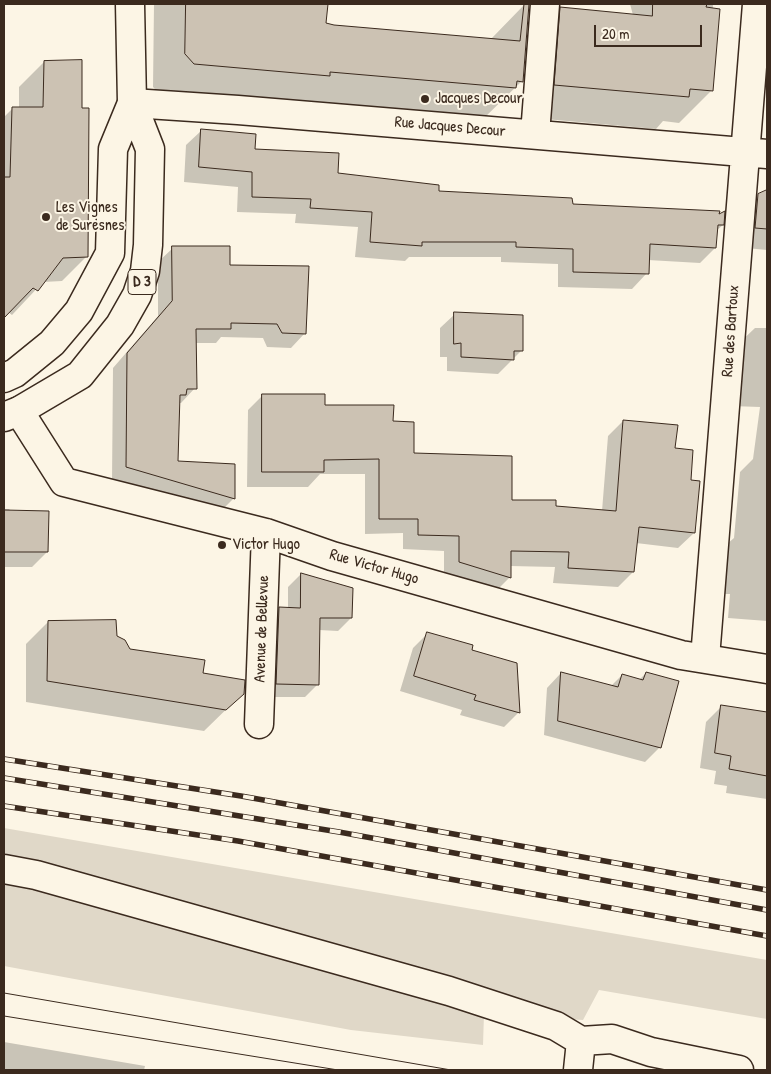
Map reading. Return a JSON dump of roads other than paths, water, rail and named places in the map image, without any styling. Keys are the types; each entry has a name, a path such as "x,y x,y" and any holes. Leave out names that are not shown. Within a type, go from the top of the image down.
{"street":[{"name":"D 3","path":"11,414 80,374 120,325 137,295 145,271 148,245 150,149 132,103 130,4"},
{"path":"535,134 545,4"},
{"name":"Rue des Bartoux","path":"705,658 756,153 757,4"},
{"name":"D 3","path":"4,378 14,373 52,343 79,311 110,252 113,149 132,103"},
{"name":"Rue Jacques Decour","path":"132,103 756,153"},
{"name":"Rue Victor Hugo","path":"11,414 64,482 266,533 351,561 681,655 767,669"},
{"name":"Avenue de Bellevue","path":"259,724 266,533"},
{"path":"4,870 74,886 449,991 556,1026 581,1041 612,1039 651,1052 739,1070"},
{"path":"578,1070 581,1041"}],"tram line":[{"path":"4,993 451,1070"},
{"path":"4,1016 338,1070"}],"railway":[{"path":"4,759 241,796 767,890"},
{"path":"4,778 339,832 767,910"},
{"path":"4,806 238,841 767,936"}],"place":[{"name":"Jacques Decour","path":"425,99"},
{"name":"Les Vignes de Suresnes","path":"46,217"},
{"name":"Victor Hugo","path":"222,545"}]}
